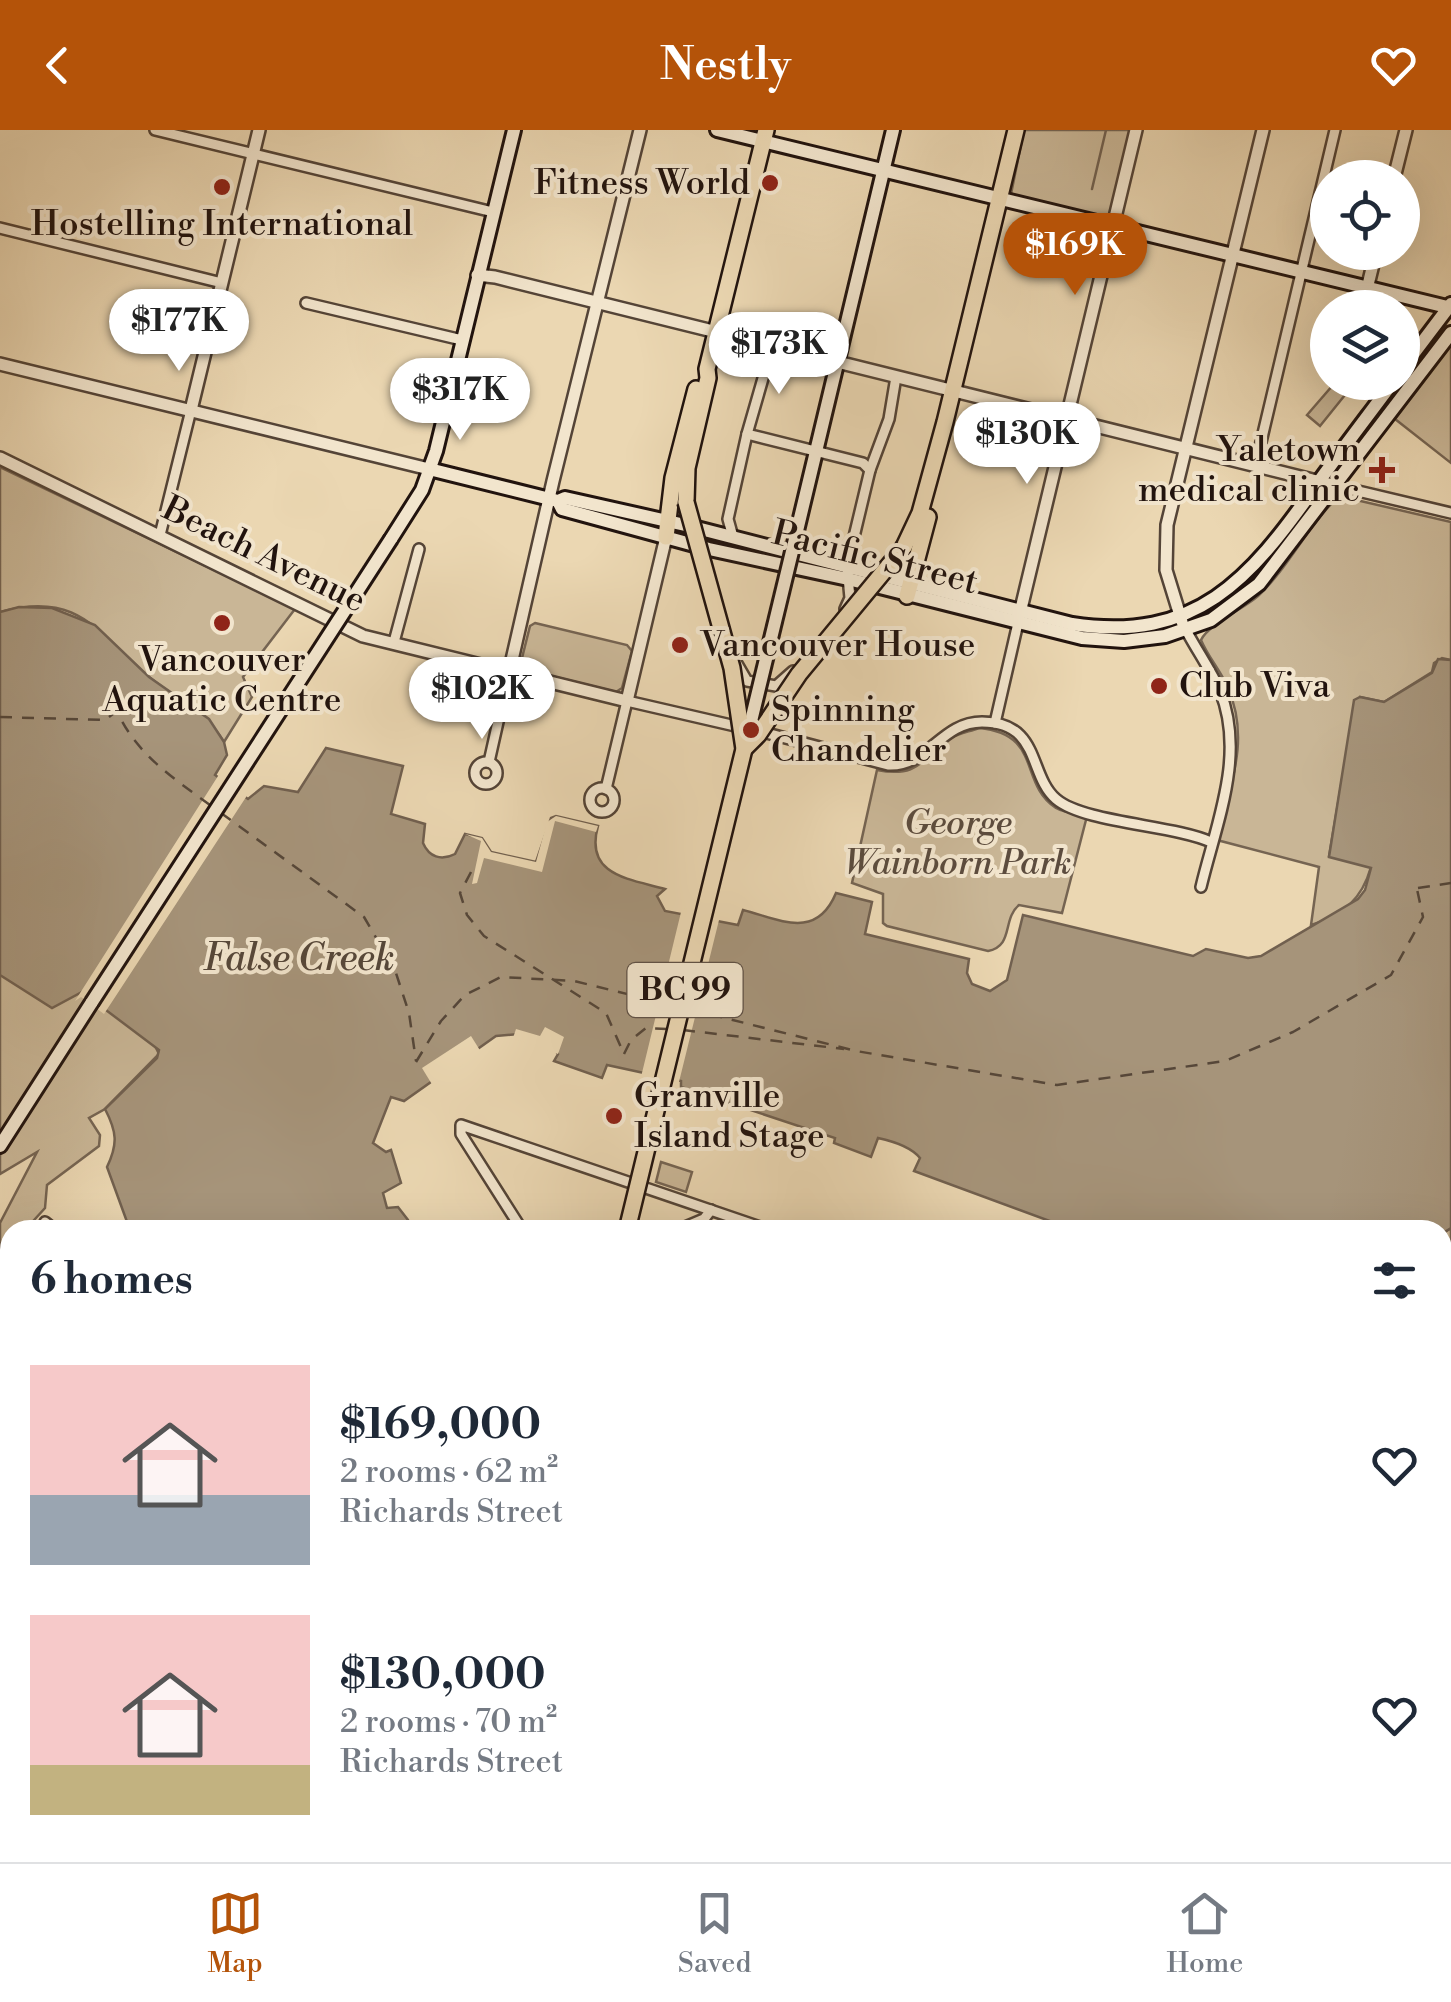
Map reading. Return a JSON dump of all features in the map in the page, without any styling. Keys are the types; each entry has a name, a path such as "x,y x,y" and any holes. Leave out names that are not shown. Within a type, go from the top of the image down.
{"highway":[{"name":"BC 99","path":"744,750 799,674 904,547 920,513 1016,130"},
{"name":"BC 99","path":"629,1220 744,750 732,668 686,502 687,468 707,369 765,136"},
{"path":"668,529 673,478 700,376 707,369"},
{"path":"908,590 950,435 945,422"}],"main road":[{"path":"0,1146 422,490 514,130"},
{"path":"717,130 765,136 1000,200 1367,290"},
{"path":"744,750 893,130"},
{"path":"1420,301 1450,308 1420,346"},
{"name":"Pacific Street","path":"429,469 554,500 564,498 668,529 733,538 908,590 1100,640 1149,639 1186,630 1230,608 1259,584 1451,333"},
{"name":"Pacific Street","path":"1019,617 1104,628 1148,625 1179,616 1214,598 1244,577 1269,550 1379,400"},
{"name":"Pacific Street","path":"668,529 709,549 786,567 847,573"}],"street":[{"path":"156,130 492,212"},
{"path":"160,534 259,130"},
{"path":"489,762 640,130"},
{"path":"1136,130 996,724 1012,731 1028,746 1044,784 1062,803 1211,842"},
{"path":"1201,888 1230,770 1232,740 1220,692 1179,616 1168,578 1166,544 1185,446 1263,130"},
{"path":"1256,463 1336,130"},
{"path":"1398,160 1406,130"},
{"path":"0,228 222,283"},
{"path":"1367,290 1372,270"},
{"path":"477,275 1256,463 1451,514"},
{"path":"306,303 462,340"},
{"path":"733,538 728,519 772,347"},
{"name":"Pacific Street","path":"0,364 429,469"},
{"path":"709,549 707,564 739,672 747,681 758,684 776,686 784,682 850,598 847,573 870,470 889,419 896,378"},
{"path":"747,434 863,463 870,470"},
{"name":"Beach Avenue","path":"0,458 363,636 901,765 918,759 956,728 975,722 996,724"},
{"path":"606,790 668,529"},
{"path":"394,642 418,549"},
{"path":"722,829 786,567"},
{"path":"516,1220 460,1125 741,1220"},
{"path":"700,1220 711,1210"},
{"path":"724,1214 724,1220"}],"green space":[{"path":"1024,130 1131,130 1110,216 1105,218 1011,194"},
{"path":"1451,346 1451,463 1395,419 1410,400 1420,400 1420,386"},
{"path":"1320,400 1341,400 1320,426 1307,415"},
{"path":"0,467 295,609 243,677 252,697 224,742 199,713 148,676 84,620 49,607 0,612"},
{"path":"1339,496 1451,522 1451,660 1442,658 1434,663 1432,672 1384,702 1360,697 1354,709 1329,856 1371,867 1350,905 1311,925 1319,867 1217,840 1236,764 1238,727 1228,688 1201,640 1269,585"},
{"path":"535,623 627,645 632,651 622,688 616,692 523,669 521,662 530,626"},
{"name":"George Wainborn Park","path":"979,728 1013,740 1044,798 1056,808 1087,816 1062,913 1019,905 1001,944 988,951 887,926 883,923 883,894 852,883 877,770 910,769 952,738"},
{"path":"0,975 81,991 153,1042 159,1054 105,1109 89,1118 100,1135 99,1146 47,1185 45,1208 34,1220 2,1220 37,1152 0,1174"},
{"path":"661,1162 692,1172 686,1192 656,1182"}],"water":[{"name":"False Creek","path":"19,607 52,608 95,625 149,677 209,719 224,742 227,755 215,775 248,799 264,786 298,792 326,748 403,766 391,814 425,824 423,843 436,856 455,854 465,834 482,838 491,852 536,862 551,818 598,826 595,843 604,865 625,878 665,889 657,896 665,911 738,925 743,910 783,921 807,922 828,908 836,893 872,902 865,934 969,959 967,973 972,984 990,991 1007,980 1023,915 1193,956 1206,949 1248,958 1261,956 1358,899 1371,868 1329,857 1354,700 1360,697 1384,702 1432,673 1438,659 1451,660 1451,1220 1047,1220 914,1171 920,1158 895,1143 878,1138 871,1157 834,1143 835,1138 681,1087 681,1081 607,1065 602,1078 554,1061 558,1054 555,1050 519,1034 496,1036 404,1101 391,1097 373,1143 386,1152 391,1150 401,1183 383,1193 387,1208 398,1207 408,1220 126,1220 107,1167 115,1138 105,1109 157,1058 159,1050 82,992 52,1008 0,975 0,612"}],"pier":[{"path":"232,754 221,774 250,791 104,1014 81,997 75,1001"},
{"path":"556,816 598,826 596,832 555,821 542,872 484,858 477,883 472,884 481,841 465,834 482,838 491,852 536,862 547,822"},
{"path":"682,908 720,916 677,1090 676,1085 641,1077"},
{"path":"545,1027 564,1037 558,1054 513,1038 516,1029 540,1036"},
{"path":"471,1036 481,1052 433,1086 422,1068"}],"waterway":[{"path":"1092,189 1106,130"}],"ferry route":[{"path":"0,717 105,720 117,711 145,753 210,805"},
{"path":"221,813 364,917 395,970 409,1013 416,1061"},
{"path":"471,872 460,893 467,915 484,936 606,1013 624,1054"},
{"path":"1418,888 1451,883"},
{"path":"689,1009 856,1051 1057,1085 1225,1061 1293,1032 1391,975 1423,917 1417,889"},
{"path":"416,1062 441,1021 465,995 501,977 574,981 676,1006"},
{"path":"624,1054 631,1040 646,1028 670,1029"},
{"path":"683,1030 844,1049"}],"place":[{"name":"Fitness World","path":"770,183"},
{"name":"Hostelling International","path":"222,187"},
{"name":"Yaletown medical clinic","path":"1382,470"},
{"name":"Vancouver Aquatic Centre","path":"222,623"},
{"name":"Vancouver House","path":"680,645"},
{"name":"Club Viva","path":"1159,686"},
{"name":"Spinning Chandelier","path":"751,730"},
{"name":"Granville Island Stage","path":"614,1116"}]}
